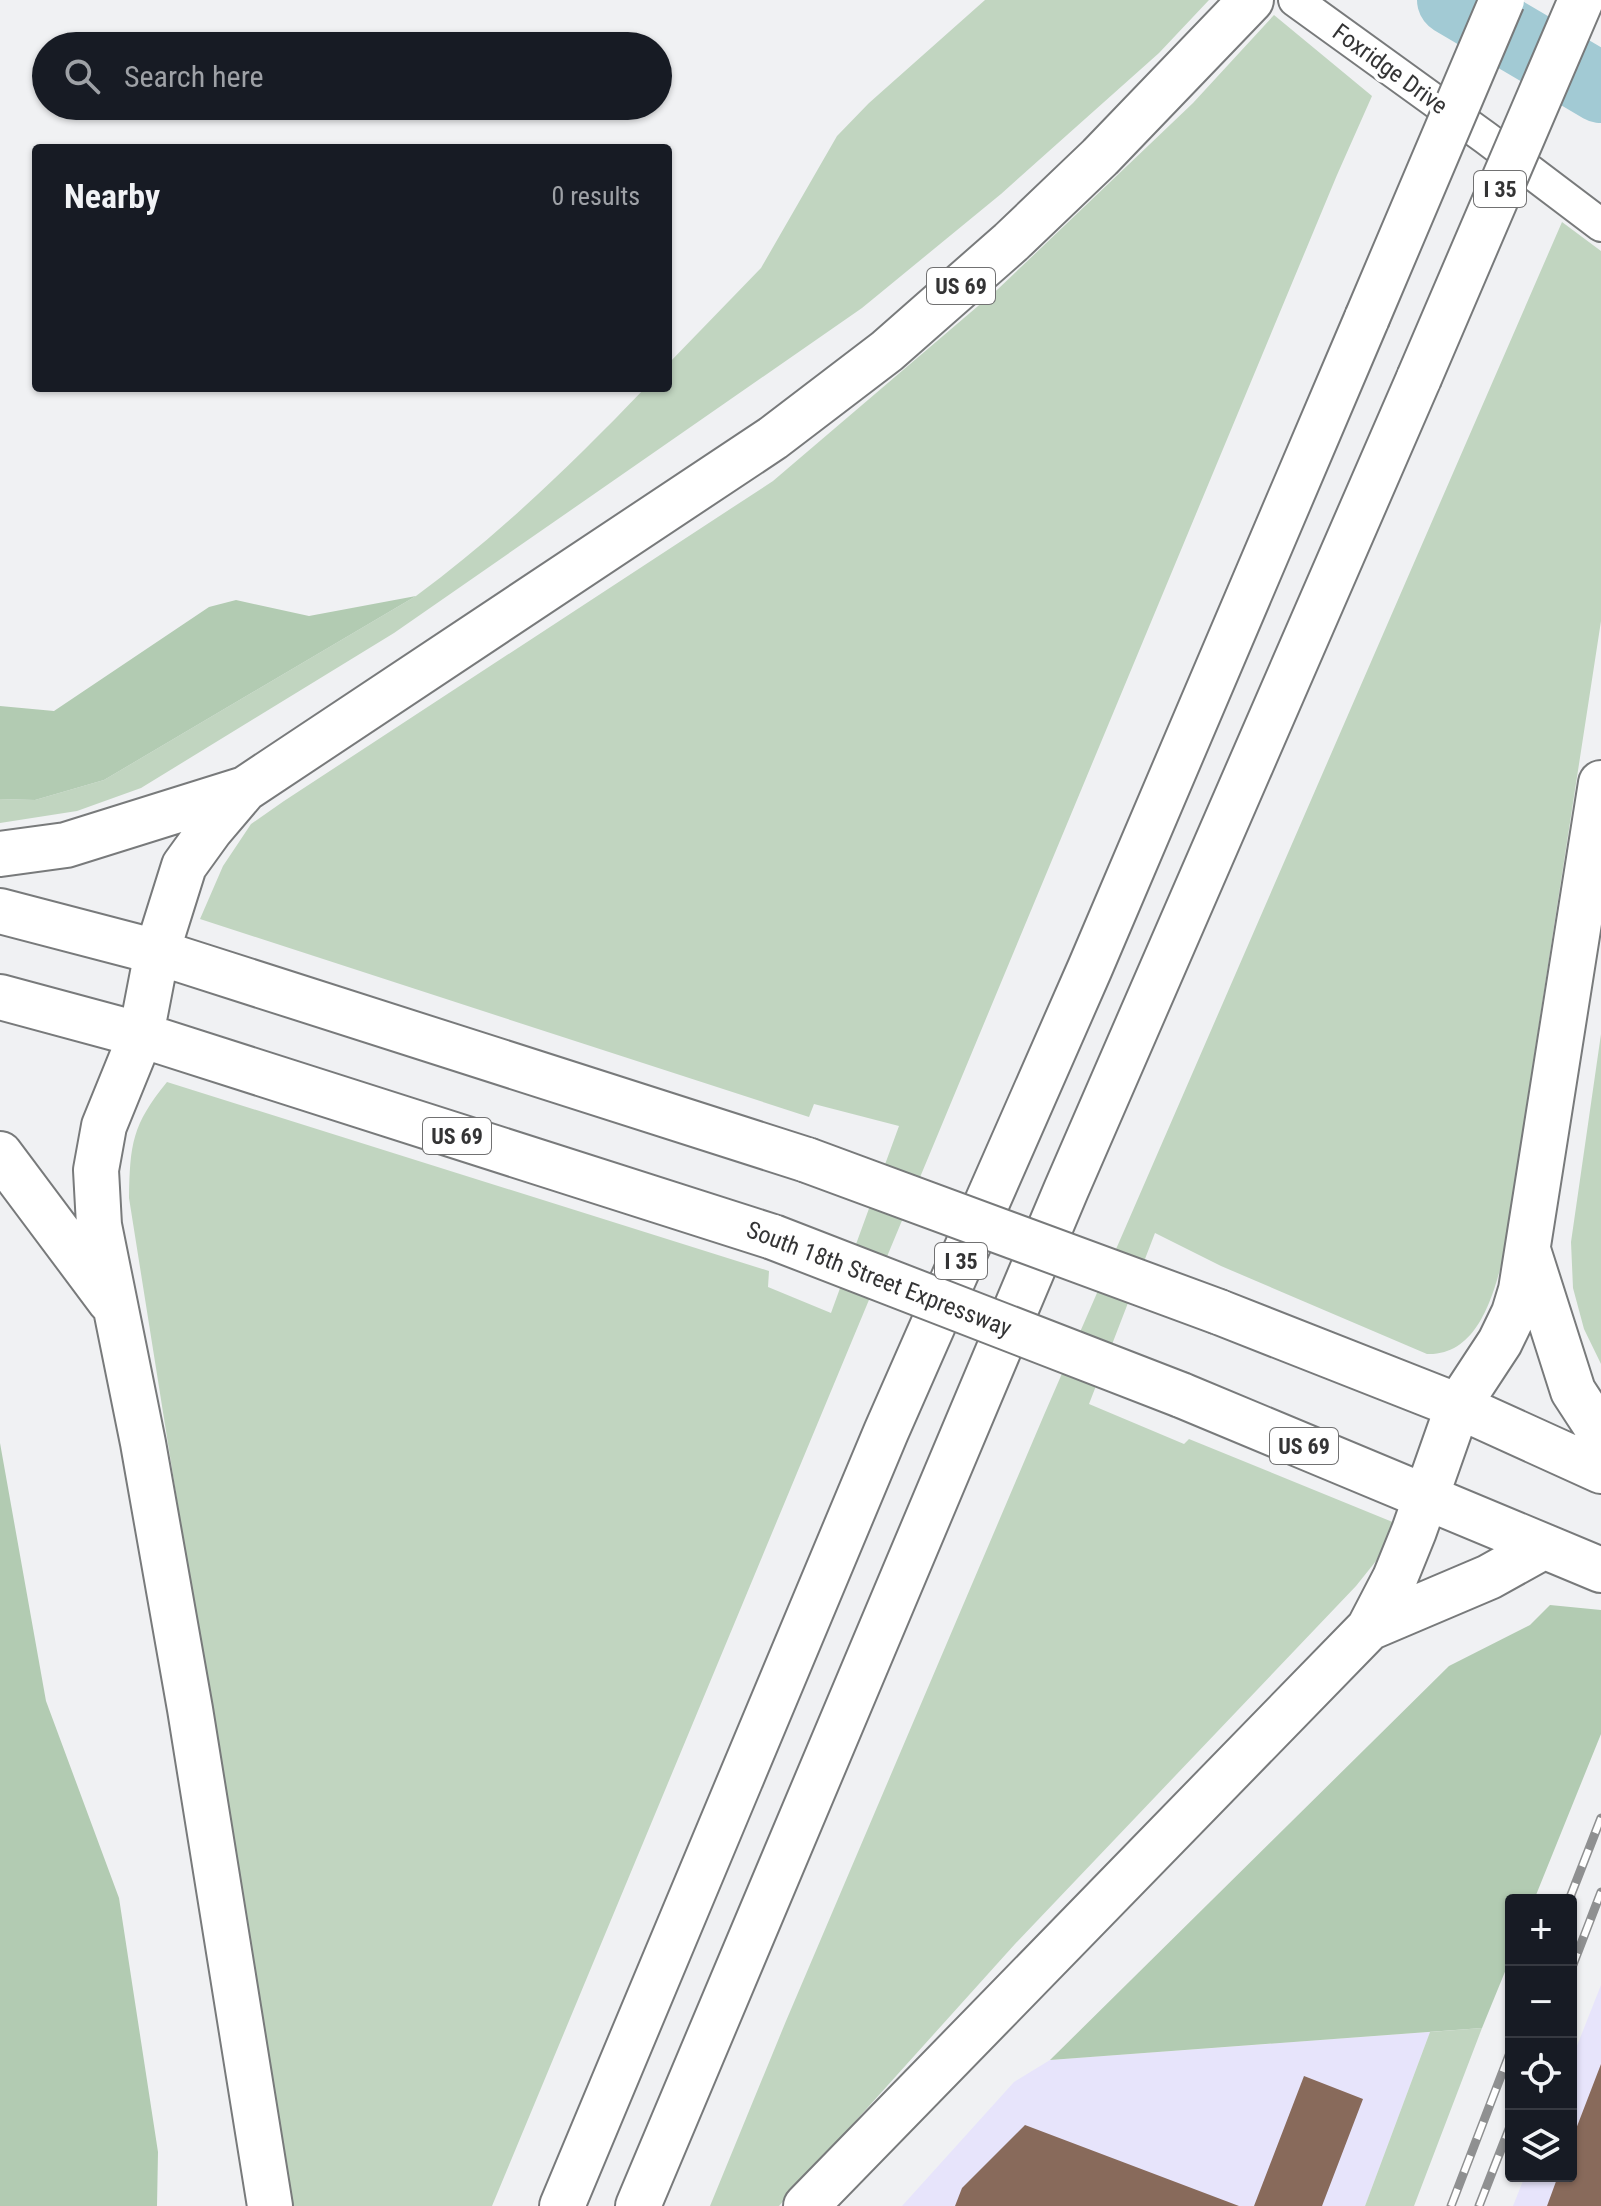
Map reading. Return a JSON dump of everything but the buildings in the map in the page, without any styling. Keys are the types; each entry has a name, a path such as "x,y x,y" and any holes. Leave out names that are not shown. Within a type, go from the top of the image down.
{"main road":[{"name":"US 69","path":"141,1035 157,952 184,866 245,789 773,438 887,351 1000,252 1137,120 1251,0"},
{"name":"I 35","path":"562,2206 886,1432 1090,968 1502,0"},
{"name":"I 35","path":"638,2206 1072,1175 1581,0"},
{"path":"806,2206 1369,1628 1395,1578 1458,1406 1500,1342 1514,1313 1528,1250 1601,783"},
{"path":"0,854 66,845 245,789"},
{"path":"0,911 157,952 807,1160 1219,1312 1458,1406 1601,1471"},
{"name":"South 18th Street Expressway","path":"0,997 141,1035 773,1237 1181,1395 1601,1570"},
{"path":"141,1035 104,1126 96,1170 99,1225 187,1693 270,2206"},
{"path":"0,1154 117,1309"},
{"path":"1528,1250 1573,1391 1601,1434"},
{"path":"1369,1628 1489,1577 1543,1547"}],"street":[{"name":"Foxridge Drive","path":"1295,0 1601,225"}],"shaded area":[{"path":"1601,1985 1601,2206 1513,2206 1523,2182 1577,2182 1577,2046"},
{"path":"1430,2032 1365,2206 902,2206 1014,2082 1050,2060"}],"green space":[{"path":"985,0 1209,0 1159,53 1001,194 862,308 394,633 141,788 77,811 0,823 0,799 35,800 104,780 416,596 506,523 641,392 672,392 672,360 761,268 837,136 869,103"},
{"path":"1274,15 1372,96 492,2206 289,2206 129,1198 132,1149 146,1111 167,1082 769,1271 768,1287 831,1313 899,1126 814,1104 809,1117 200,919 223,866 251,824 773,481 998,289 1193,103"},
{"path":"1562,222 1601,251 1601,621 1503,1258 1488,1306 1470,1335 1459,1345 1444,1352 1427,1354 1221,1266 1155,1233 1089,1404 1184,1444 1189,1439 1395,1523 1376,1561 1356,1586 1015,1944 779,2206 710,2206 1044,1415"},
{"path":"416,596 104,780 35,800 0,799 0,706 54,711 209,607 236,600 309,616"},
{"path":"1601,1034 1601,1364 1584,1329 1573,1288 1571,1242"},
{"path":"0,1443 46,1701 119,1898 158,2152 157,2206 0,2206"},
{"path":"1550,1605 1601,1610 1601,1734 1536,1894 1505,1894 1505,1972 1482,2028 1050,2060 1449,1666 1530,1625"},
{"path":"1482,2028 1414,2206 1365,2206 1430,2032"}],"waterway":[{"path":"1452,0 1601,88"}],"railway":[{"path":"1571,1894 1601,1818"},
{"path":"1573,1966 1601,1892"},
{"path":"1451,2206 1505,2066"},
{"path":"1479,2206 1505,2139"}]}
